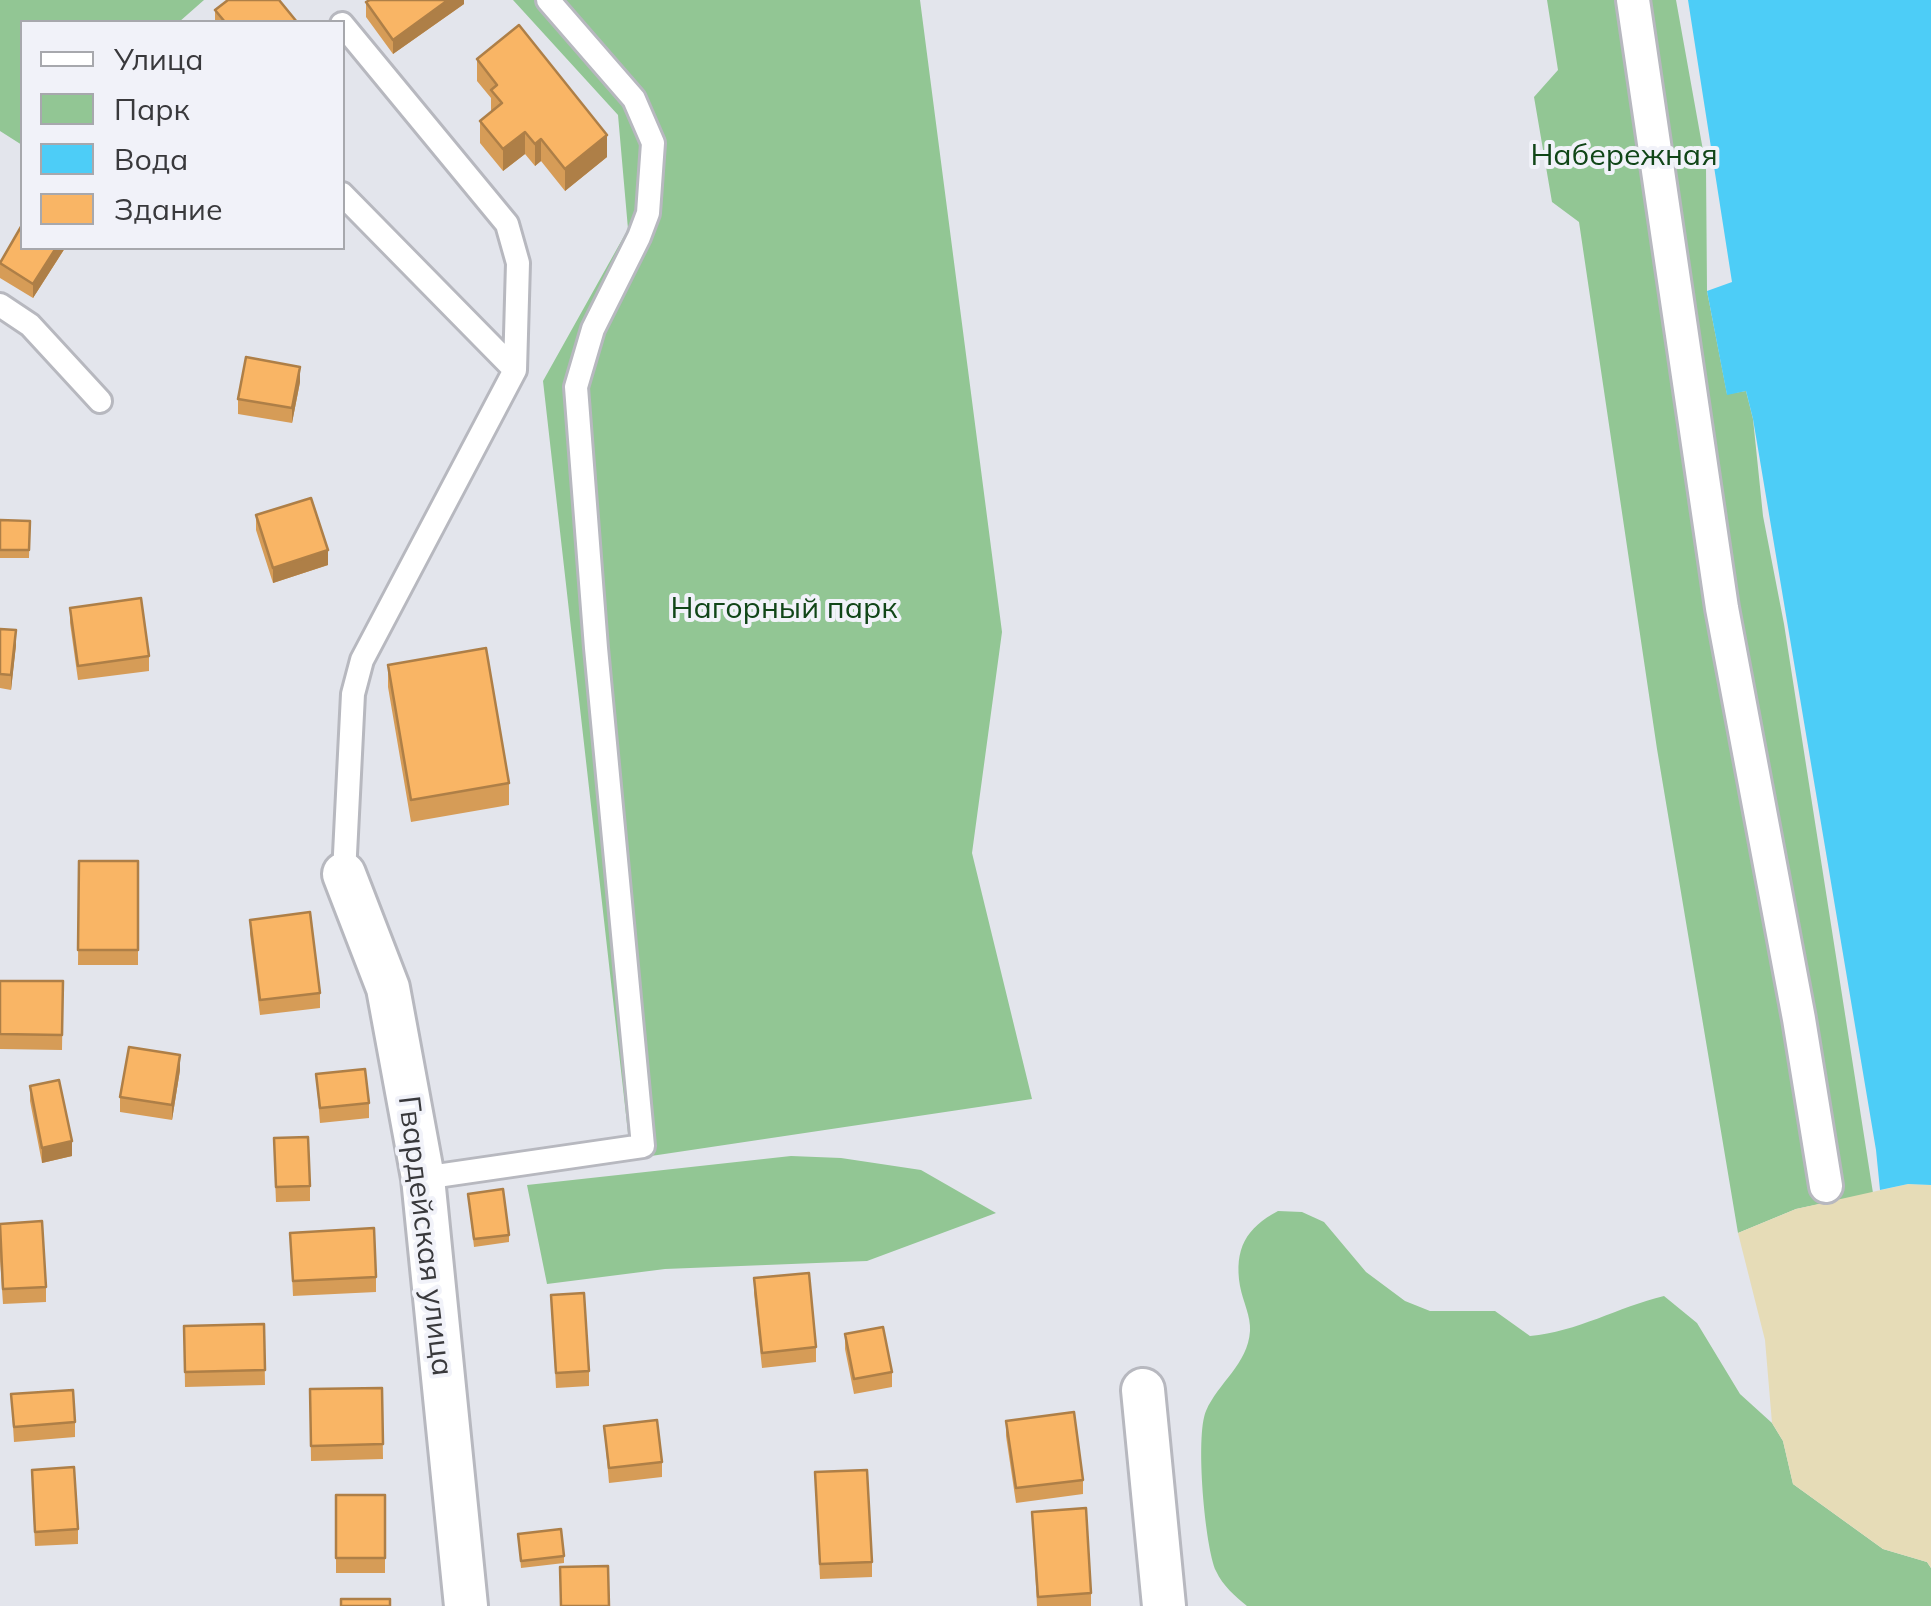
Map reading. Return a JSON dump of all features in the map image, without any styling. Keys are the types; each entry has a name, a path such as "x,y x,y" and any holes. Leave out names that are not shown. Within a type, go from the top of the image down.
{"street":[{"path":"1632,0 1722,608 1799,1019 1826,1186"},
{"name":"Гвардейская улица","path":"344,874 388,988 423,1178 466,1606"},
{"path":"1142,1390 1164,1606"}],"lane":[{"path":"423,1178 643,1146 596,648 576,387 592,330 640,237 648,213 653,143 634,100 548,0"},
{"path":"344,874 354,694 362,660 515,370 518,263 507,224 345,27"},
{"path":"345,197 515,370"},
{"path":"0,305 30,325 100,400"}],"green space":[{"path":"0,0 204,0 181,20 20,20 20,144 0,131"},
{"name":"Нагорный парк","path":"513,0 920,0 1002,632 972,853 1032,1099 631,1159 543,381 628,229 618,115"},
{"name":"Набережная","path":"1547,0 1676,0 1706,167 1707,291 1727,394 1746,391 1753,419 1763,516 1784,624 1873,1193 1796,1209 1738,1233 1657,749 1579,222 1552,202 1534,97 1558,70"},
{"path":"791,1156 841,1158 921,1170 996,1213 867,1261 665,1269 547,1284 527,1185"},
{"path":"1278,1211 1302,1212 1324,1222 1366,1272 1405,1301 1430,1311 1495,1311 1530,1336 1564,1330 1664,1296 1697,1323 1740,1394 1772,1423 1783,1441 1793,1484 1883,1549 1927,1562 1931,1568 1931,1606 1247,1606 1222,1581 1212,1558 1201,1443 1206,1411 1248,1343 1249,1320 1239,1273 1241,1250 1250,1232"}],"sand":[{"path":"1908,1184 1931,1185 1931,1568 1927,1562 1883,1549 1793,1484 1783,1441 1772,1423 1765,1340 1738,1233 1796,1209"}],"water":[{"path":"1688,0 1931,0 1931,1185 1908,1184 1880,1190 1753,419 1746,391 1727,395 1707,291 1732,282"}],"building":[{"path":"228,0 279,0 295,20 223,20 215,10"},
{"path":"448,0 393,40 366,2"},
{"path":"519,25 607,135 565,169 541,139 535,144 525,132 503,149 480,121 502,103 491,90 497,85 477,59"},
{"path":"20,228 20,250 55,250 33,284 0,263"},
{"path":"246,357 300,367 292,408 238,399"},
{"path":"311,498 328,550 273,568 256,515"},
{"path":"0,520 30,521 29,550 0,550"},
{"path":"141,598 149,656 78,666 70,608"},
{"path":"0,629 16,630 11,675 0,674"},
{"path":"486,648 509,783 411,800 388,665"},
{"path":"79,861 138,861 138,950 78,950"},
{"path":"310,912 320,993 260,1000 250,920"},
{"path":"0,981 63,981 62,1035 0,1034"},
{"path":"129,1047 180,1055 172,1105 120,1097"},
{"path":"365,1069 369,1103 320,1108 316,1074"},
{"path":"59,1080 72,1141 42,1148 30,1086"},
{"path":"308,1137 310,1186 276,1187 274,1138"},
{"path":"503,1189 509,1235 474,1239 468,1194"},
{"path":"42,1221 46,1287 3,1289 0,1224"},
{"path":"374,1228 376,1277 293,1281 290,1233"},
{"path":"809,1273 816,1347 762,1353 754,1278"},
{"path":"584,1293 589,1371 556,1373 551,1295"},
{"path":"264,1324 265,1370 185,1372 184,1326"},
{"path":"883,1327 892,1372 854,1379 845,1334"},
{"path":"382,1388 383,1444 311,1446 310,1389"},
{"path":"73,1390 75,1422 14,1427 11,1394"},
{"path":"1074,1412 1083,1480 1016,1488 1006,1421"},
{"path":"657,1420 662,1462 609,1468 604,1426"},
{"path":"74,1467 78,1529 35,1532 32,1470"},
{"path":"867,1470 872,1562 820,1564 815,1472"},
{"path":"336,1495 385,1495 385,1558 336,1558"},
{"path":"1086,1508 1091,1593 1038,1597 1032,1512"},
{"path":"561,1529 564,1556 521,1561 518,1534"},
{"path":"608,1566 609,1606 561,1606 560,1567"},
{"path":"341,1599 390,1599 390,1606 341,1606"}]}
